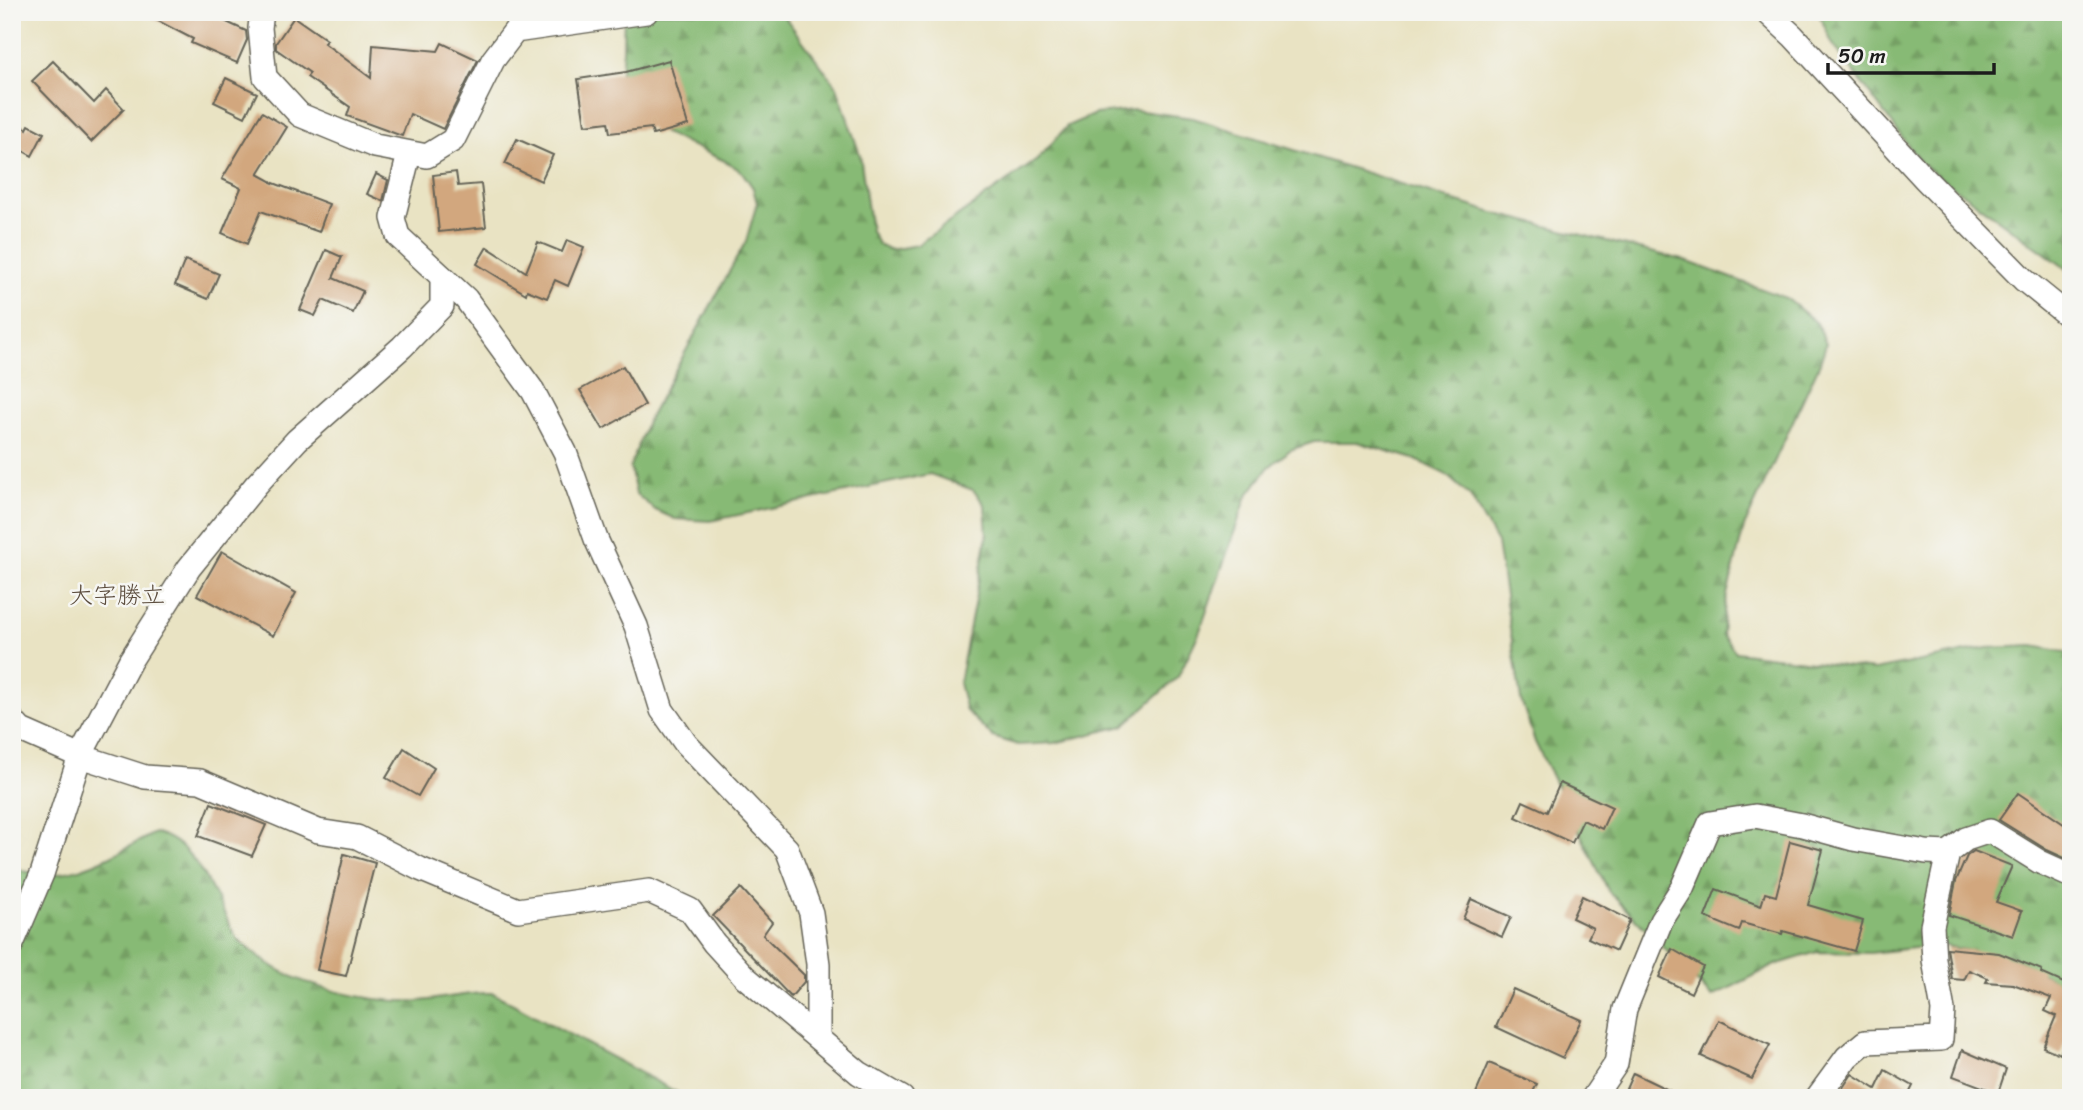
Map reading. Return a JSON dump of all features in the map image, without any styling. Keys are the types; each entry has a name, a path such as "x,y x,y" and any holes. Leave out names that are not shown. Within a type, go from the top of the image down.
{"street":[{"path":"262,12 260,28 265,77 300,115 375,146 427,156 453,140 493,60 515,30 646,12"},
{"path":"1767,12 1793,36 1925,179 2024,280 2071,318"},
{"path":"409,154 393,218 398,236 466,299 533,391 565,452 596,540 636,626 662,710 686,744 787,849 811,913 818,964 818,1038"},
{"path":"12,944 42,874 80,756 131,661 189,568 256,485 297,440 402,347 442,306 442,277"},
{"path":"12,720 21,730 80,756 145,777 200,781 318,831 357,837 420,869 518,910 649,891 690,910 714,943 745,977 859,1073 902,1098"},
{"path":"1593,1098 1616,1064 1625,1009 1661,921 1682,888 1710,822 1755,816 1853,839 1926,852 1948,853"},
{"path":"1817,1098 1847,1057 1865,1042 1941,1039 1943,1010 1934,960 1932,926 1948,853 1966,839 1990,831 2040,862 2071,876"}],"green space":[{"path":"624,12 781,12 837,87 860,155 871,231 878,244 890,250 917,245 1037,160 1067,126 1095,114 1134,110 1193,118 1490,212 1683,260 1786,298 1817,323 1826,344 1820,363 1744,527 1725,603 1722,635 1736,652 1874,670 1987,648 2033,646 2071,653 2071,989 2019,961 1941,945 1870,953 1817,952 1775,965 1712,997 1609,892 1535,742 1521,700 1497,543 1470,496 1445,474 1414,459 1357,442 1314,442 1290,450 1269,467 1247,496 1199,633 1178,677 1123,726 1055,743 1018,745 993,737 966,711 959,683 987,537 985,505 973,490 930,474 710,521 675,519 655,510 636,494 630,467 647,422 746,241 757,203 753,188 742,172 727,162 660,131 620,79"},
{"path":"1818,12 2057,12 2071,19 2071,272 1922,164 1832,43"},
{"path":"155,833 179,845 198,866 240,942 262,959 296,978 337,992 400,1001 493,993 687,1098 12,1098 12,867 31,873 68,872 104,859"}],"building":[{"path":"141,12 205,12 246,31 247,40 237,63 191,43 193,39"},
{"path":"294,17 327,40 324,43 371,78 373,45 438,51 442,43 478,60 443,129 410,114 402,136 347,116 350,107 307,77 310,73 276,49 276,43"},
{"path":"669,60 688,125 653,135 651,128 610,133 608,122 585,125 578,79 626,72"},
{"path":"53,61 94,103 106,90 124,109 91,142 32,81"},
{"path":"226,78 257,93 245,117 214,102"},
{"path":"262,112 287,127 258,174 271,182 329,204 319,232 261,211 247,244 222,233 241,188 222,179"},
{"path":"12,118 27,129 29,125 44,133 32,156 12,145"},
{"path":"517,139 553,155 541,181 505,164"},
{"path":"456,172 458,186 481,184 486,227 439,232 433,175"},
{"path":"376,174 388,180 383,201 367,194"},
{"path":"567,240 584,247 568,286 555,280 547,298 527,290 526,294 477,264 487,247 526,272 538,242 562,252"},
{"path":"326,250 342,257 333,278 363,291 353,313 323,300 315,316 300,310"},
{"path":"185,260 219,274 208,299 175,285"},
{"path":"623,366 645,405 603,429 580,390"},
{"path":"222,551 296,593 273,636 197,595"},
{"path":"404,748 434,768 418,796 386,778"},
{"path":"1560,783 1612,807 1602,829 1583,820 1572,843 1516,817 1523,801 1547,812"},
{"path":"2018,793 2071,829 2071,861 2047,850 1999,820"},
{"path":"211,803 266,825 252,856 198,836"},
{"path":"1790,841 1823,850 1808,905 1863,921 1854,951 1783,931 1782,934 1742,923 1739,931 1705,917 1716,889 1761,906 1765,893 1776,896"},
{"path":"1974,851 2012,866 1996,902 2022,911 2013,936 1949,915 1956,881 1967,856"},
{"path":"344,854 375,863 346,976 317,970"},
{"path":"741,888 772,922 763,935 804,975 804,982 791,997 713,916"},
{"path":"1582,896 1630,920 1616,951 1588,938 1593,928 1572,918"},
{"path":"1471,899 1511,917 1502,937 1463,919"},
{"path":"1947,948 1999,953 2042,970 2041,973 2068,985 2071,980 2071,1028 2060,1054 2043,1047 2056,1016 2045,1011 2051,998 2013,984 1986,982 1988,978 1969,970 1964,980 1952,979"},
{"path":"1672,949 1703,967 1691,993 1659,977"},
{"path":"1513,989 1581,1020 1563,1058 1496,1027"},
{"path":"1719,1020 1770,1045 1752,1079 1701,1056"},
{"path":"1962,1050 2006,1069 1998,1093 1953,1076"},
{"path":"1489,1063 1537,1084 1530,1098 1474,1098"},
{"path":"1885,1070 1913,1086 1907,1098 1836,1098 1852,1074 1876,1089"},
{"path":"1633,1073 1685,1098 1622,1098"}],"district":[{"name":"大字勝立","path":"117,595"}]}
